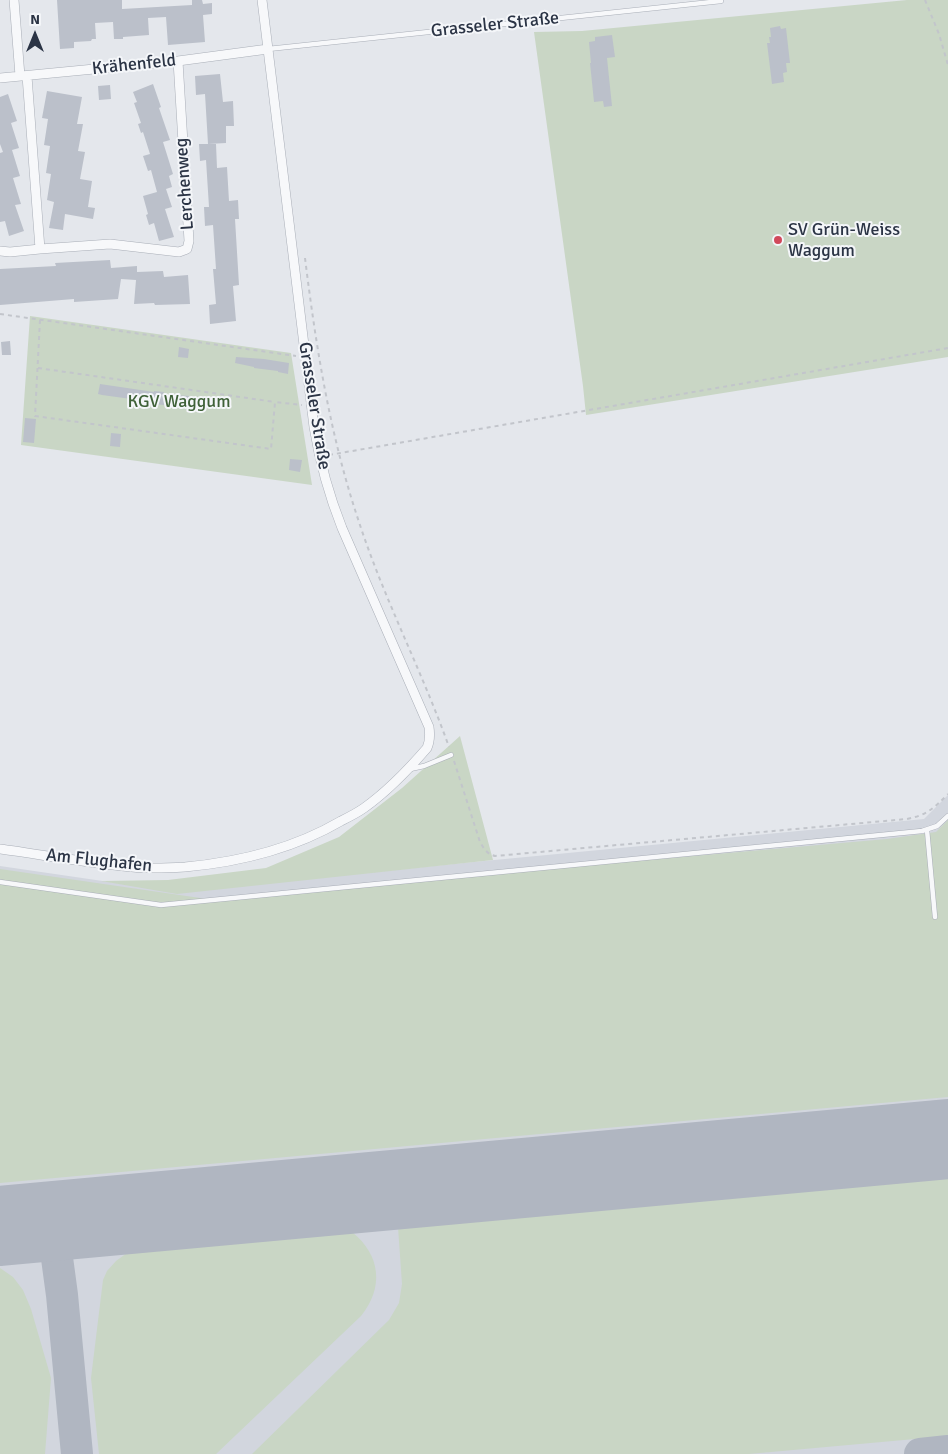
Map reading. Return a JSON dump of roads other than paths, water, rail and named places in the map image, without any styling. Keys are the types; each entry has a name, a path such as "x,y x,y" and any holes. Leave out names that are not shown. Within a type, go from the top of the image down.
{"street":[{"path":"14,0 40,249"},
{"name":"Grasseler Straße","path":"262,0 319,456 339,520 429,727 429,743"},
{"name":"Krähenfeld","path":"0,78 178,61 268,49"},
{"name":"Lerchenweg","path":"0,251 10,252 110,244 179,252 187,249 189,242 178,61"},
{"name":"Am Flughafen","path":"0,849 133,868 167,868 232,861 263,854 300,842 330,828 363,809 396,783 427,748 429,743"}],"lane":[{"name":"Grasseler Straße","path":"268,49 721,1"},
{"path":"409,769 424,766 451,755"},
{"path":"0,882 161,906 902,833 927,830 937,826 948,816"},
{"path":"927,830 935,918"}],"place":[{"name":"SV Grün-Weiss Waggum","path":"778,240"}],"park label":[{"name":"KGV Waggum","path":"179,402"}]}
